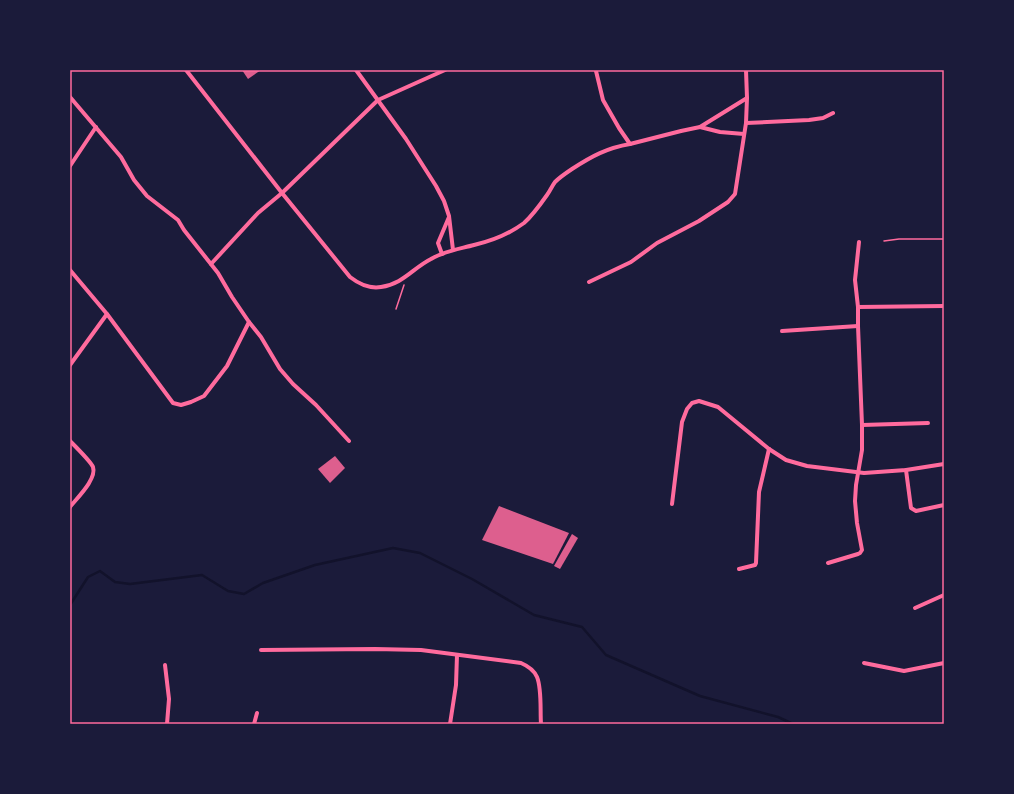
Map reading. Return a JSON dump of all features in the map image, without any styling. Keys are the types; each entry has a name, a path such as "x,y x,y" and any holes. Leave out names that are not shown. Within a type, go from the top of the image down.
{"street":[{"path":"186,70 350,277 359,284 380,287 406,277 430,259 453,250 476,245 507,234 533,215 555,182 592,156 609,149 700,127 747,98"},
{"path":"356,70 406,139 436,186 444,201 449,216 453,250"},
{"path":"211,264 258,212 282,193 378,100 445,70"},
{"path":"589,282 631,262 656,244 699,221 728,202 735,194 746,123 746,70"},
{"path":"596,71 603,100 630,144"},
{"path":"70,97 121,157 134,180 147,196 178,220 184,230 211,264 249,322 261,337 280,369 349,441"},
{"path":"746,123 809,120 823,118 833,113"},
{"path":"70,166 96,127"},
{"path":"700,127 720,132 744,134"},
{"path":"442,254 438,243 449,216"},
{"path":"828,563 858,554 862,550 857,524 855,501 862,450 858,307 855,280 858,242"},
{"path":"70,270 107,314 173,403 181,405 204,396 227,366 249,322"},
{"path":"858,307 944,306"},
{"path":"70,365 107,314"},
{"path":"782,331 858,326"},
{"path":"672,504 682,422 687,409 692,403 699,401 718,407 769,449 786,460 807,466 858,473 906,470 944,464"},
{"path":"862,425 928,423"},
{"path":"70,441 93,466 94,473 89,484 70,507"},
{"path":"739,569 752,567 756,563 759,492 769,449"},
{"path":"906,470 913,510 916,511 944,505"},
{"path":"915,608 944,595"},
{"path":"261,650 421,650 521,663 528,666 537,677 539,685 541,724"},
{"path":"450,724 456,685 457,655"},
{"path":"864,663 904,671 944,663"},
{"path":"164,665 169,699 167,724"},
{"path":"254,724 257,713"}],"path":[{"path":"884,240 944,239"},
{"path":"396,309 406,277"}],"building":[{"path":"242,70 261,70 248,79"},
{"path":"335,456 345,468 330,483 318,469"},
{"path":"499,506 569,533 553,564 482,540"},
{"path":"572,534 578,538 560,569 554,566"}],"waterway":[{"path":"70,605 88,577 100,571 115,582 130,584 202,575 228,591 244,594 263,583 315,565 393,548 420,553 472,579 534,615 582,627 606,655 700,696 778,717 793,724"}]}
